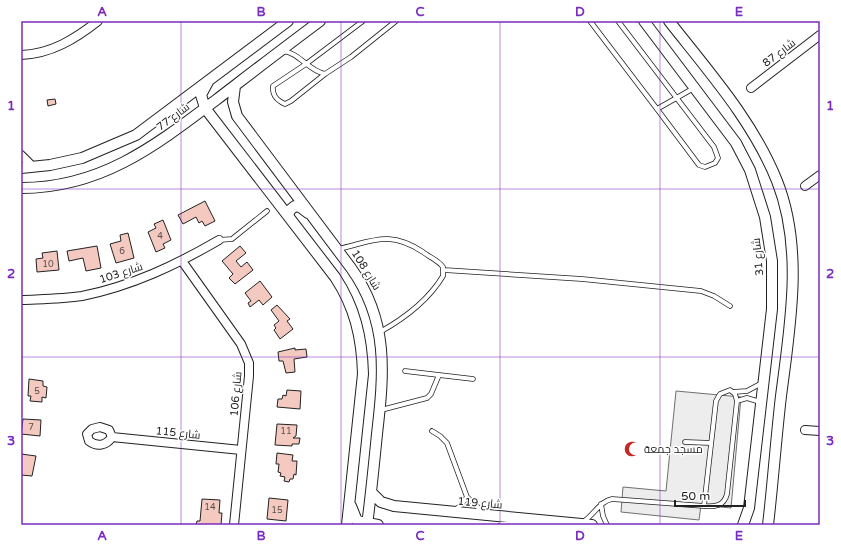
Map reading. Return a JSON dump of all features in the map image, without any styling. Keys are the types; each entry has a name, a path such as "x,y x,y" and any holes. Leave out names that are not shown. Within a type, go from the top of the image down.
{"street":[{"path":"21,55 54,48 82,33 98,21"},
{"name":"شارع 77","path":"21,168 33,168 64,163 118,144 136,135 288,21"},
{"name":"شارع 77","path":"21,188 68,183 101,174 129,161 159,143 320,21"},
{"name":"شارع 31","path":"644,21 736,143 756,185 765,217 772,261 772,309 749,508 743,525"},
{"path":"673,23 750,128 770,164 784,201 791,243 793,288 768,525"},
{"name":"شارع 87","path":"751,88 820,35"},
{"path":"208,82 201,95 205,108 342,287 352,309 360,336 363,369 362,394 347,525"},
{"name":"شارع 108","path":"235,86 233,102 237,116 338,249 363,286 374,309 379,333 383,371 367,525"},
{"path":"21,155 33,168"},
{"path":"805,186 820,175"},
{"path":"288,216 292,208 297,206 314,218"},
{"name":"شارع 103","path":"21,300 68,298 96,293 134,281 182,261 219,240"},
{"name":"شارع 106","path":"182,261 241,344 247,356 249,376 234,525"},
{"path":"772,309 775,322 771,368 776,372 784,371"},
{"path":"805,430 820,431"},
{"name":"شارع 115","path":"112,437 241,450"},
{"name":"شارع 119","path":"371,492 381,502 389,505 592,525"},
{"path":"350,501 355,519 367,525 378,525"},
{"path":"504,525 546,521"}],"lane":[{"path":"362,21 306,64 273,86 274,96 279,102 284,104 290,101 396,21"},
{"path":"590,21 699,165 705,167 714,163 718,158 717,152 618,21"},
{"path":"279,52 291,53 312,70 324,74"},
{"path":"657,109 695,88"},
{"path":"219,240 232,239 267,211"},
{"path":"338,249 383,239 398,239 412,245 438,262 444,270 582,280 701,291 714,296 730,306"},
{"path":"379,333 402,318 422,302 442,279 444,270"},
{"path":"405,371 473,379"},
{"path":"380,411 427,398 431,394 439,375"},
{"path":"704,506 718,397 726,390 733,392 747,391 764,381"},
{"path":"579,524 590,517 604,501 612,499 718,506 726,498 737,400 733,392"},
{"path":"737,400 752,399 762,403"},
{"path":"432,431 447,443 467,497 487,515"},
{"path":"685,442 711,443"},
{"path":"449,512 458,508 467,497"},
{"path":"601,504 603,516 608,525"}],"shaded area":[{"path":"676,391 741,397 731,508 701,505 699,520 621,512 623,487 666,491"}],"building":[{"path":"55,99 56,104 48,106 47,100"},
{"path":"205,201 215,221 205,226 202,221 199,223 196,217 183,224 178,215"},
{"path":"163,220 171,240 163,244 165,248 156,252 148,232 156,228 154,224"},
{"path":"128,233 134,258 116,263 110,244 121,241 120,235"},
{"path":"97,246 101,268 86,271 83,258 69,261 67,251"},
{"path":"240,246 246,253 236,261 241,267 247,262 253,270 235,284 229,278 233,274 222,261"},
{"path":"57,251 59,270 37,272 36,259 43,258 42,253"},
{"path":"260,281 272,297 263,305 259,300 250,307 248,303 251,301 245,293"},
{"path":"277,305 290,319 287,321 293,329 280,339 274,330 276,328 274,325 279,321 271,310"},
{"path":"295,348 295,350 306,349 307,357 294,359 295,372 286,373 283,361 279,361 278,352"},
{"path":"29,379 43,381 43,386 47,387 46,398 42,397 42,402 30,401 31,396 28,396"},
{"path":"287,390 301,391 300,409 277,407 278,399 282,399 283,395 286,396"},
{"path":"23,419 41,420 40,436 21,434"},
{"path":"277,424 297,425 296,436 293,438 300,438 299,444 292,444 292,446 275,445"},
{"path":"277,453 293,455 292,461 297,461 296,475 294,474 293,479 290,479 289,482 284,481 285,477 280,476 281,473 278,472 279,464 276,464"},
{"path":"21,454 36,456 32,476 21,475"},
{"path":"269,498 288,500 286,521 267,519"},
{"path":"202,499 220,500 219,513 222,513 221,525 196,525 197,521 200,521"}],"place":[{"name":"مسجد جمعة","path":"632,449"}]}
